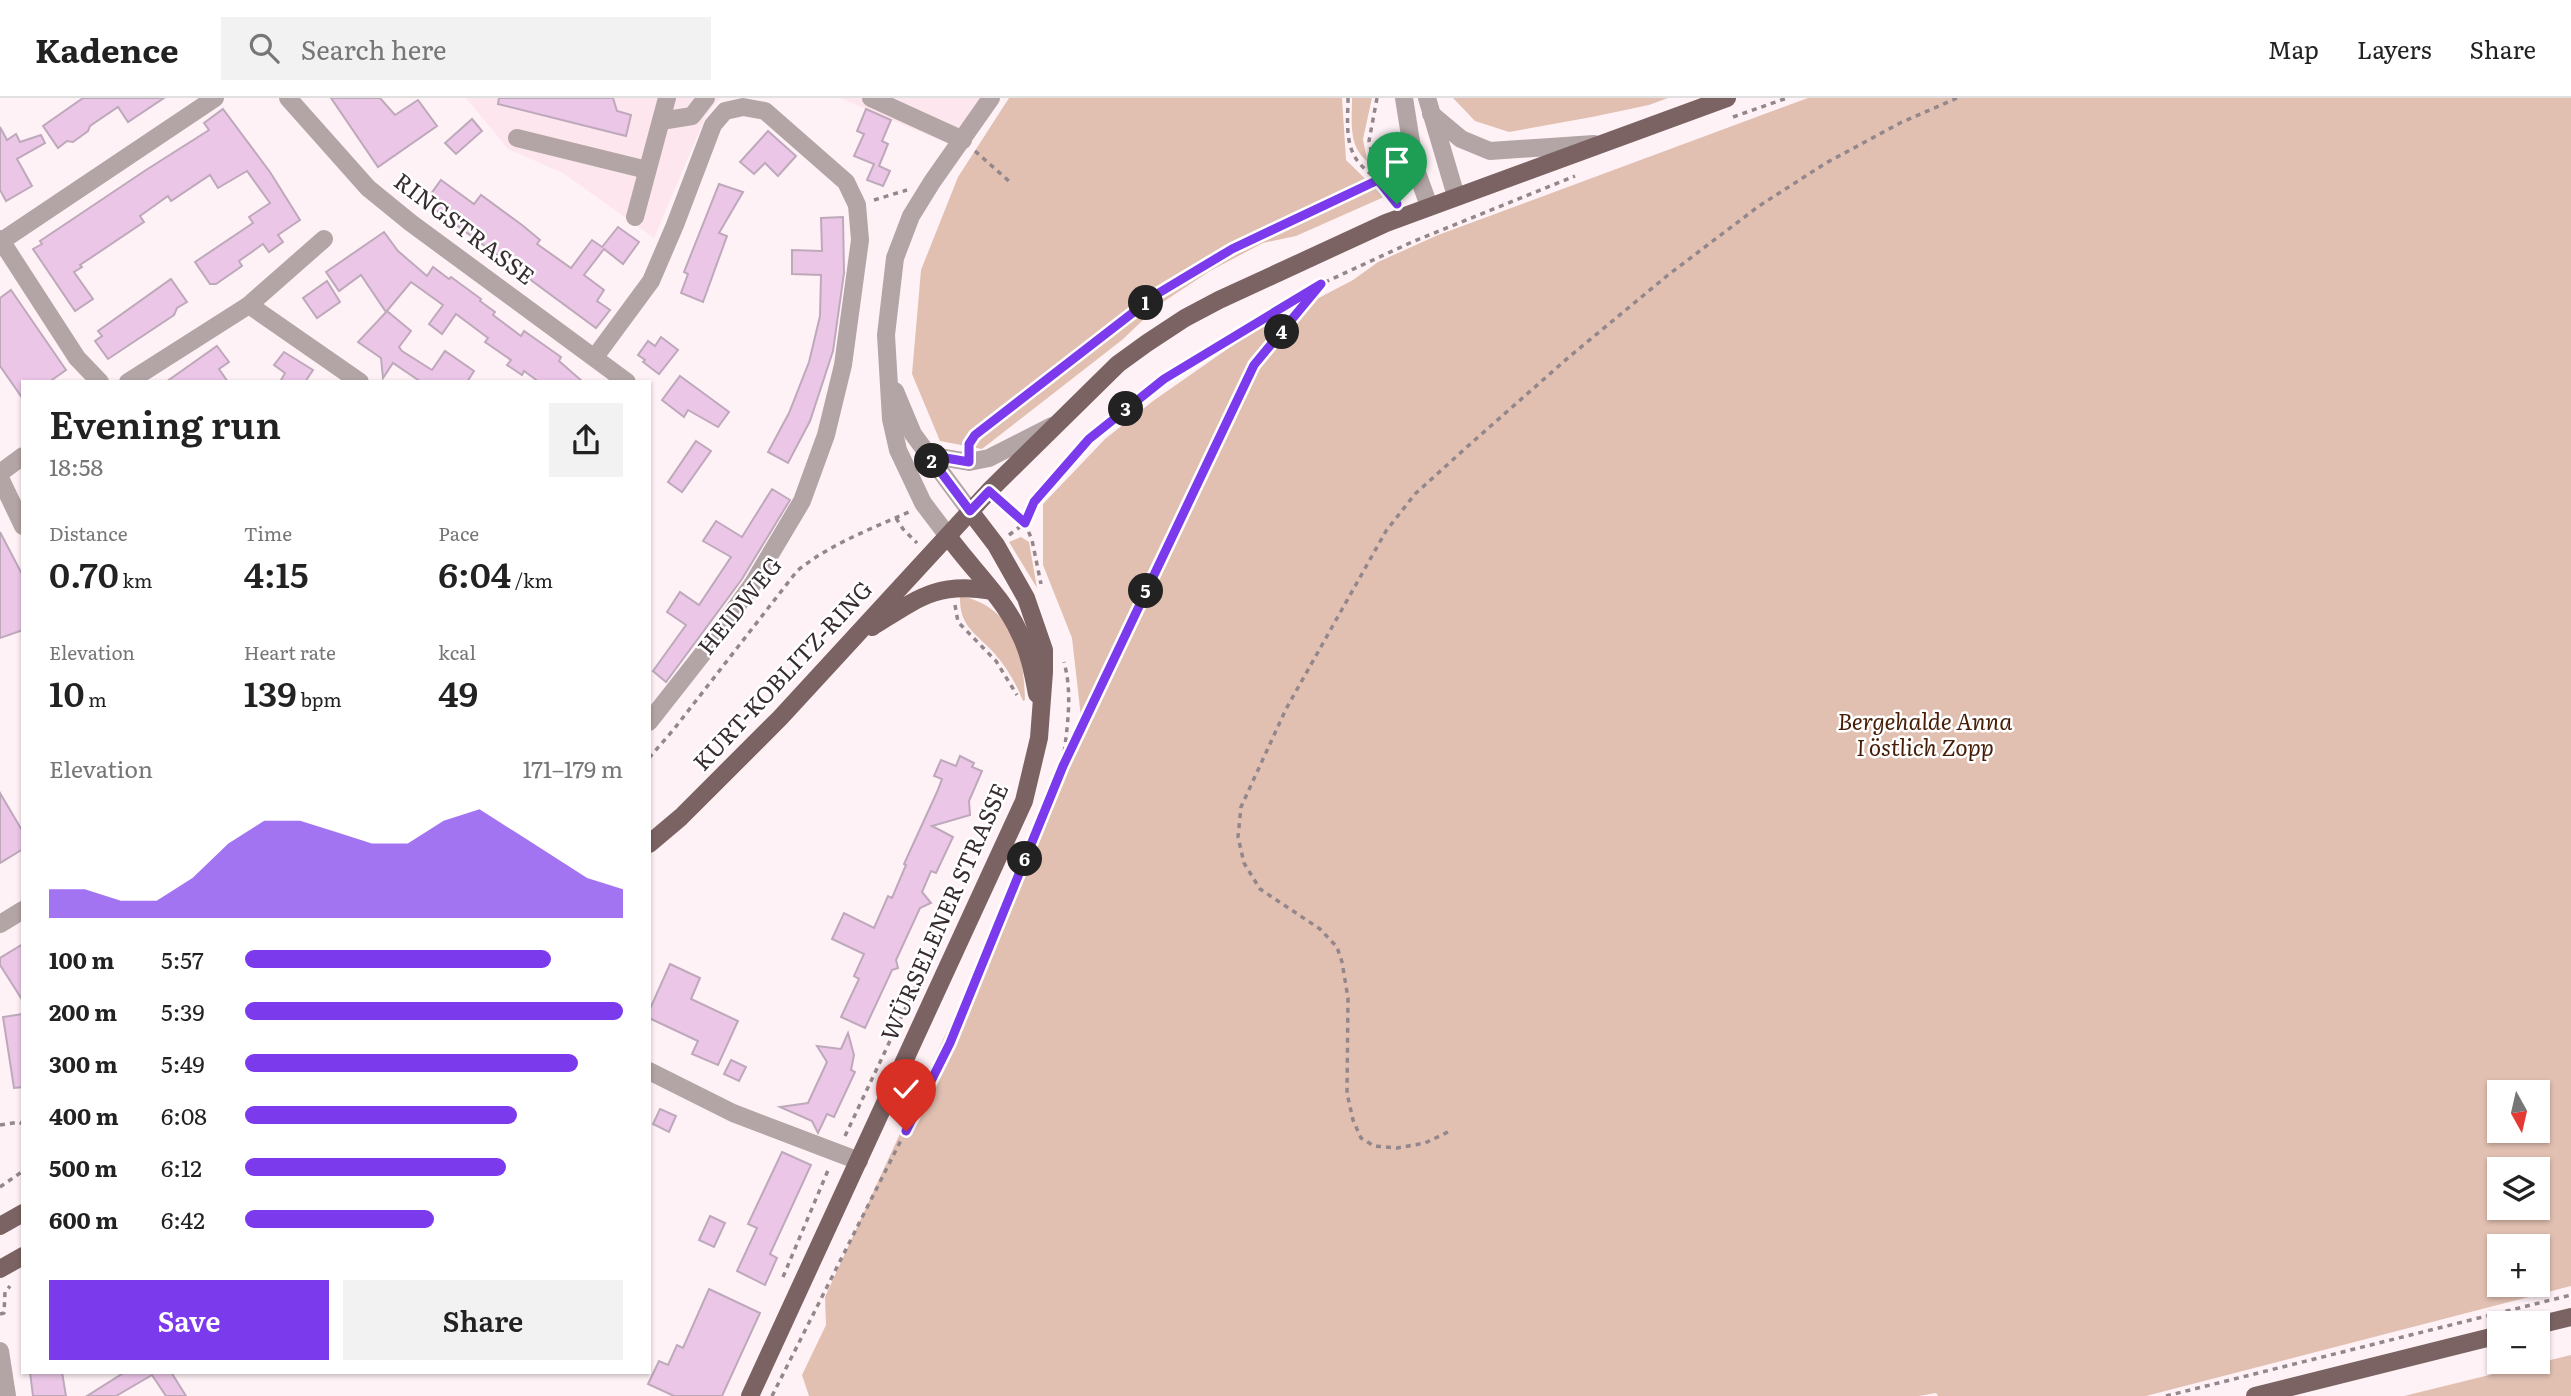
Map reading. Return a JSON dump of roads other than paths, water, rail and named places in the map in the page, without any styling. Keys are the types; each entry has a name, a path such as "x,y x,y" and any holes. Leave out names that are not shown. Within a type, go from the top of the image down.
{"main road":[{"path":"948,536 989,491 1118,364 1185,318 1386,223 1727,98"},
{"name":"WÜRSELENER STRASSE","path":"750,1396 1024,801 1037,748 1045,673 1044,649 1037,625 1014,574 970,511"},
{"name":"WÜRSELENER STRASSE","path":"948,536 970,567 1008,611 1020,633 1040,708"},
{"name":"KURT-KOBLITZ-RING","path":"651,842 681,817 780,718 948,536"},
{"path":"854,638 926,594 956,587 992,591"},
{"path":"0,1226 21,1214"},
{"path":"0,1269 21,1257"},
{"path":"2550,1322 2571,1317"},
{"path":"2255,1396 2487,1338"}],"street":[{"path":"98,380 77,358 0,241 215,98"},
{"name":"RINGSTRASSE","path":"288,98 368,188 411,223 624,380"},
{"path":"635,217 667,98"},
{"path":"660,121 692,116 706,98"},
{"path":"871,98 963,140"},
{"path":"948,536 923,503 898,450 891,419 887,334 895,258 911,216 991,98"},
{"path":"1404,98 1415,167 1429,206"},
{"path":"1429,106 1461,139 1490,151 1601,144"},
{"path":"1429,106 1456,196"},
{"path":"595,357 651,281 713,125 725,111 743,107 765,111 846,182 857,205 860,240 844,365 826,435 802,501 752,585 651,719"},
{"path":"517,138 647,170"},
{"path":"131,380 249,305 324,239"},
{"path":"249,305 357,380"},
{"path":"887,368 913,435 970,511"},
{"path":"928,455 969,462 989,458 1056,425"},
{"path":"0,473 21,457"},
{"path":"0,478 21,522"},
{"path":"0,924 21,911"},
{"path":"651,1072 733,1113 859,1161"},
{"path":"0,1351 7,1396"}],"park label":[{"name":"Bergehalde Anna I östlich Zopp","path":"1925,735"}]}
